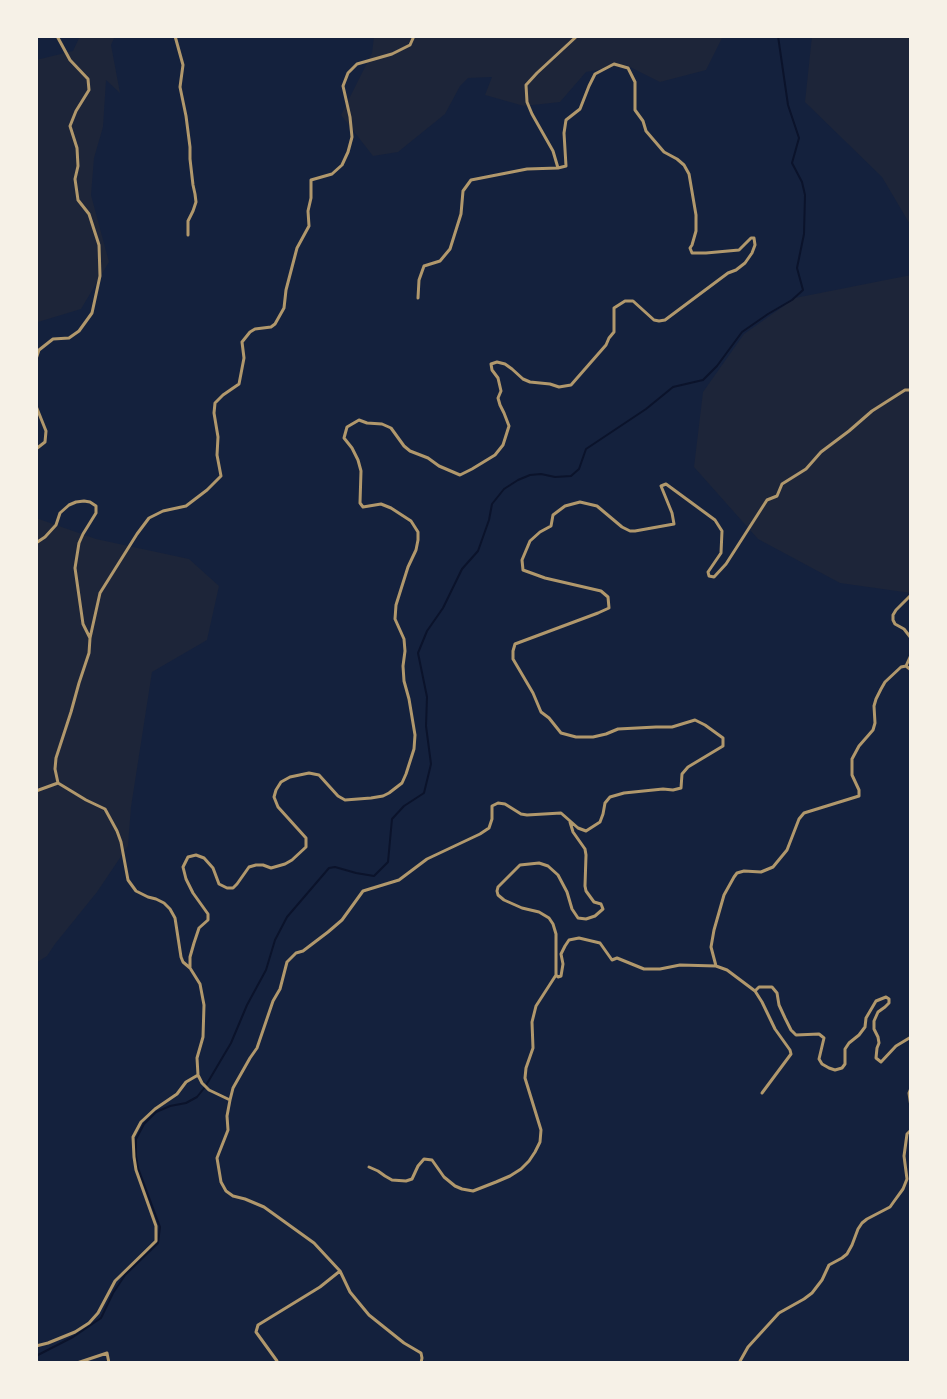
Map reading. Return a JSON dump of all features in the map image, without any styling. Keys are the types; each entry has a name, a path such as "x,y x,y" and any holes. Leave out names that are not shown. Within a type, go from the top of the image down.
{"street":[{"path":"36,359 39,350 53,339 69,338 79,331 92,312 100,276 99,245 89,214 78,200 75,180 78,166 77,148 70,126 76,111 89,90 88,79 70,60 57,36"},
{"path":"175,36 182,65 180,88 186,116 196,202 188,221 188,235"},
{"path":"58,783 56,758 89,653 90,638 100,593 149,518 163,511 186,506 207,490 221,476 217,455 218,436 214,413 215,404 239,384 244,358 242,342 255,329 271,327 275,324 284,308 286,290 297,248 309,226 308,212 311,198 311,180 332,174 342,165 348,152 352,137 350,117 343,86 348,73 357,64 392,54 410,45 414,36"},
{"path":"558,168 553,151 527,102 526,85 577,36"},
{"path":"190,968 190,957 199,928 208,920 208,914 193,894 186,879 183,867 188,857 196,855 204,858 213,868 219,884 227,888 233,888 249,867 263,865 271,868 286,864 306,847 306,838 278,807 274,797 281,782 290,776 309,773 319,775 338,796 345,800 383,796 402,783 414,749 415,734 404,680 405,645 395,619 396,605 408,567 416,550 418,532 411,521 391,508 381,504 363,507 360,503 361,471 352,448 344,438 347,427 359,420 382,424 391,428 410,451 460,475 486,462 495,455 503,445 509,426 500,406 498,378 492,370 491,364 497,362 505,364 523,379 530,382 559,387 571,385 614,332 614,308 620,303 633,301 654,320 665,320 728,273 745,263 752,253 754,238 751,238 739,250 692,253 690,248 696,231 696,215 689,174 677,158 664,152 646,131 643,121 635,110 635,82 628,68 614,64 595,74 580,109 566,120 564,133 566,166 527,169 471,180 462,191 461,214 450,249 440,261 424,266 419,280 418,298"},
{"path":"421,1363 421,1352 404,1343 369,1315 350,1292 340,1272 314,1243 264,1207 233,1196 226,1191 221,1182 217,1158 228,1130 227,1116 233,1088 257,1048 273,1001 280,989 287,962 296,953 303,951 342,920 363,891 399,880 427,859 489,828 492,819 492,806 498,803 505,804 521,814 528,815 561,812 578,828 586,830 600,822 605,803 610,797 632,792 681,788 682,774 688,767 723,746 723,738 695,720 672,727 618,729 593,737 576,737 561,733 549,718 541,712 534,692 513,660 515,644 609,608 608,598 601,590 545,578 523,570 522,560 530,541 540,532 551,526 553,515 565,506 580,502 598,506 622,527 630,531 674,524 672,512 662,486 666,484 715,520 722,531 721,553 708,572 709,576 714,577 726,564 767,500 777,496 782,484 806,469 821,452 872,411 906,390 911,390"},
{"path":"36,406 46,431 45,442 36,449"},
{"path":"36,543 45,537 56,525 60,513 69,505 76,502 90,502 96,506 96,513 79,543 75,568 83,624 90,638"},
{"path":"911,595 896,610 893,620 911,638"},
{"path":"716,966 711,946 714,930 724,895 734,877 737,873 744,871 761,872 773,867 787,850 799,819 804,813 859,796 860,790 852,775 852,759 858,746 873,730 876,713 874,706 881,689 885,682 901,667 906,666 911,655"},
{"path":"906,666 911,670"},
{"path":"58,783 105,809 121,842 128,880 136,891 164,903 175,918 181,957 200,984 204,1005 203,1037 197,1058 198,1075 202,1083 209,1090 230,1100"},
{"path":"36,791 58,783"},
{"path":"369,1167 392,1180 406,1181 412,1179 424,1159 432,1160 444,1177 455,1186 473,1191 510,1176 521,1169 535,1152 540,1142 541,1130 526,1078 526,1068 532,1048 532,1022 536,1006 556,975 556,934 549,918 539,912 522,908 504,900 498,895 497,891 498,886 520,865 539,863 548,866 558,874 567,892 572,909 578,918 586,919 595,916 603,909 601,904 594,902 586,891 586,855 573,832 570,822"},
{"path":"556,975 558,977 561,976 563,964 561,954 565,946 570,940 579,938 600,943 612,960 617,958 644,969 660,969 680,965 716,966 727,970 755,991 775,1029 790,1050 791,1054 762,1093"},
{"path":"755,991 759,987 772,987 777,993 779,1005 791,1030 796,1034 819,1034 824,1038 819,1059 822,1064 835,1070 842,1068 845,1064 845,1049 865,1027 866,1018 876,1001 886,997 889,999 885,1007 878,1012 874,1021 874,1029 879,1043 876,1058 881,1062 896,1046 911,1037"},
{"path":"36,1346 75,1332 89,1322 98,1313 115,1281 156,1241 156,1226 136,1170 133,1138 141,1122 148,1115 177,1094 186,1082 198,1075"},
{"path":"911,1088 909,1094 911,1107"},
{"path":"739,1363 748,1347 779,1313 804,1300 812,1293 822,1280 829,1265 846,1254 862,1223 890,1206 895,1200 903,1189 907,1178 904,1156 907,1134 911,1130"},
{"path":"277,1361 256,1332 258,1325 320,1287 340,1272"},
{"path":"77,1363 107,1353 108,1363"}],"shaded area":[{"path":"80,36 115,36 111,45 120,93 106,80 103,127 94,158 91,195 109,262 81,309 38,322 36,327 36,60 73,51"},
{"path":"374,36 723,36 706,70 660,82 626,65 586,72 560,102 524,106 485,95 492,77 468,78 460,86 445,114 398,152 373,156 341,115 372,53"},
{"path":"812,36 911,36 911,226 882,177 805,102"},
{"path":"911,275 911,593 840,583 758,539 694,467 703,392 744,334 795,298"},
{"path":"36,518 96,539 189,559 219,586 207,640 152,672 131,807 128,846 97,892 47,956 36,963"}],"waterway":[{"path":"36,1356 73,1337 101,1318 113,1293 125,1275 158,1243 160,1227 138,1168 136,1139 144,1124 156,1112 170,1106 186,1103 197,1097 205,1087 231,1043 247,1005 266,970 275,940 287,917 329,868 335,867 374,876 388,862 392,819 404,806 424,793 431,764 426,726 427,697 418,653 427,631 443,608 462,569 478,551 489,520 492,504 504,489 530,475 571,476 579,469 586,449 646,409 673,387 703,380 717,366 742,332 792,300 803,290 797,268 804,234 805,195 802,182 792,163 799,138 788,105 778,36"}]}
